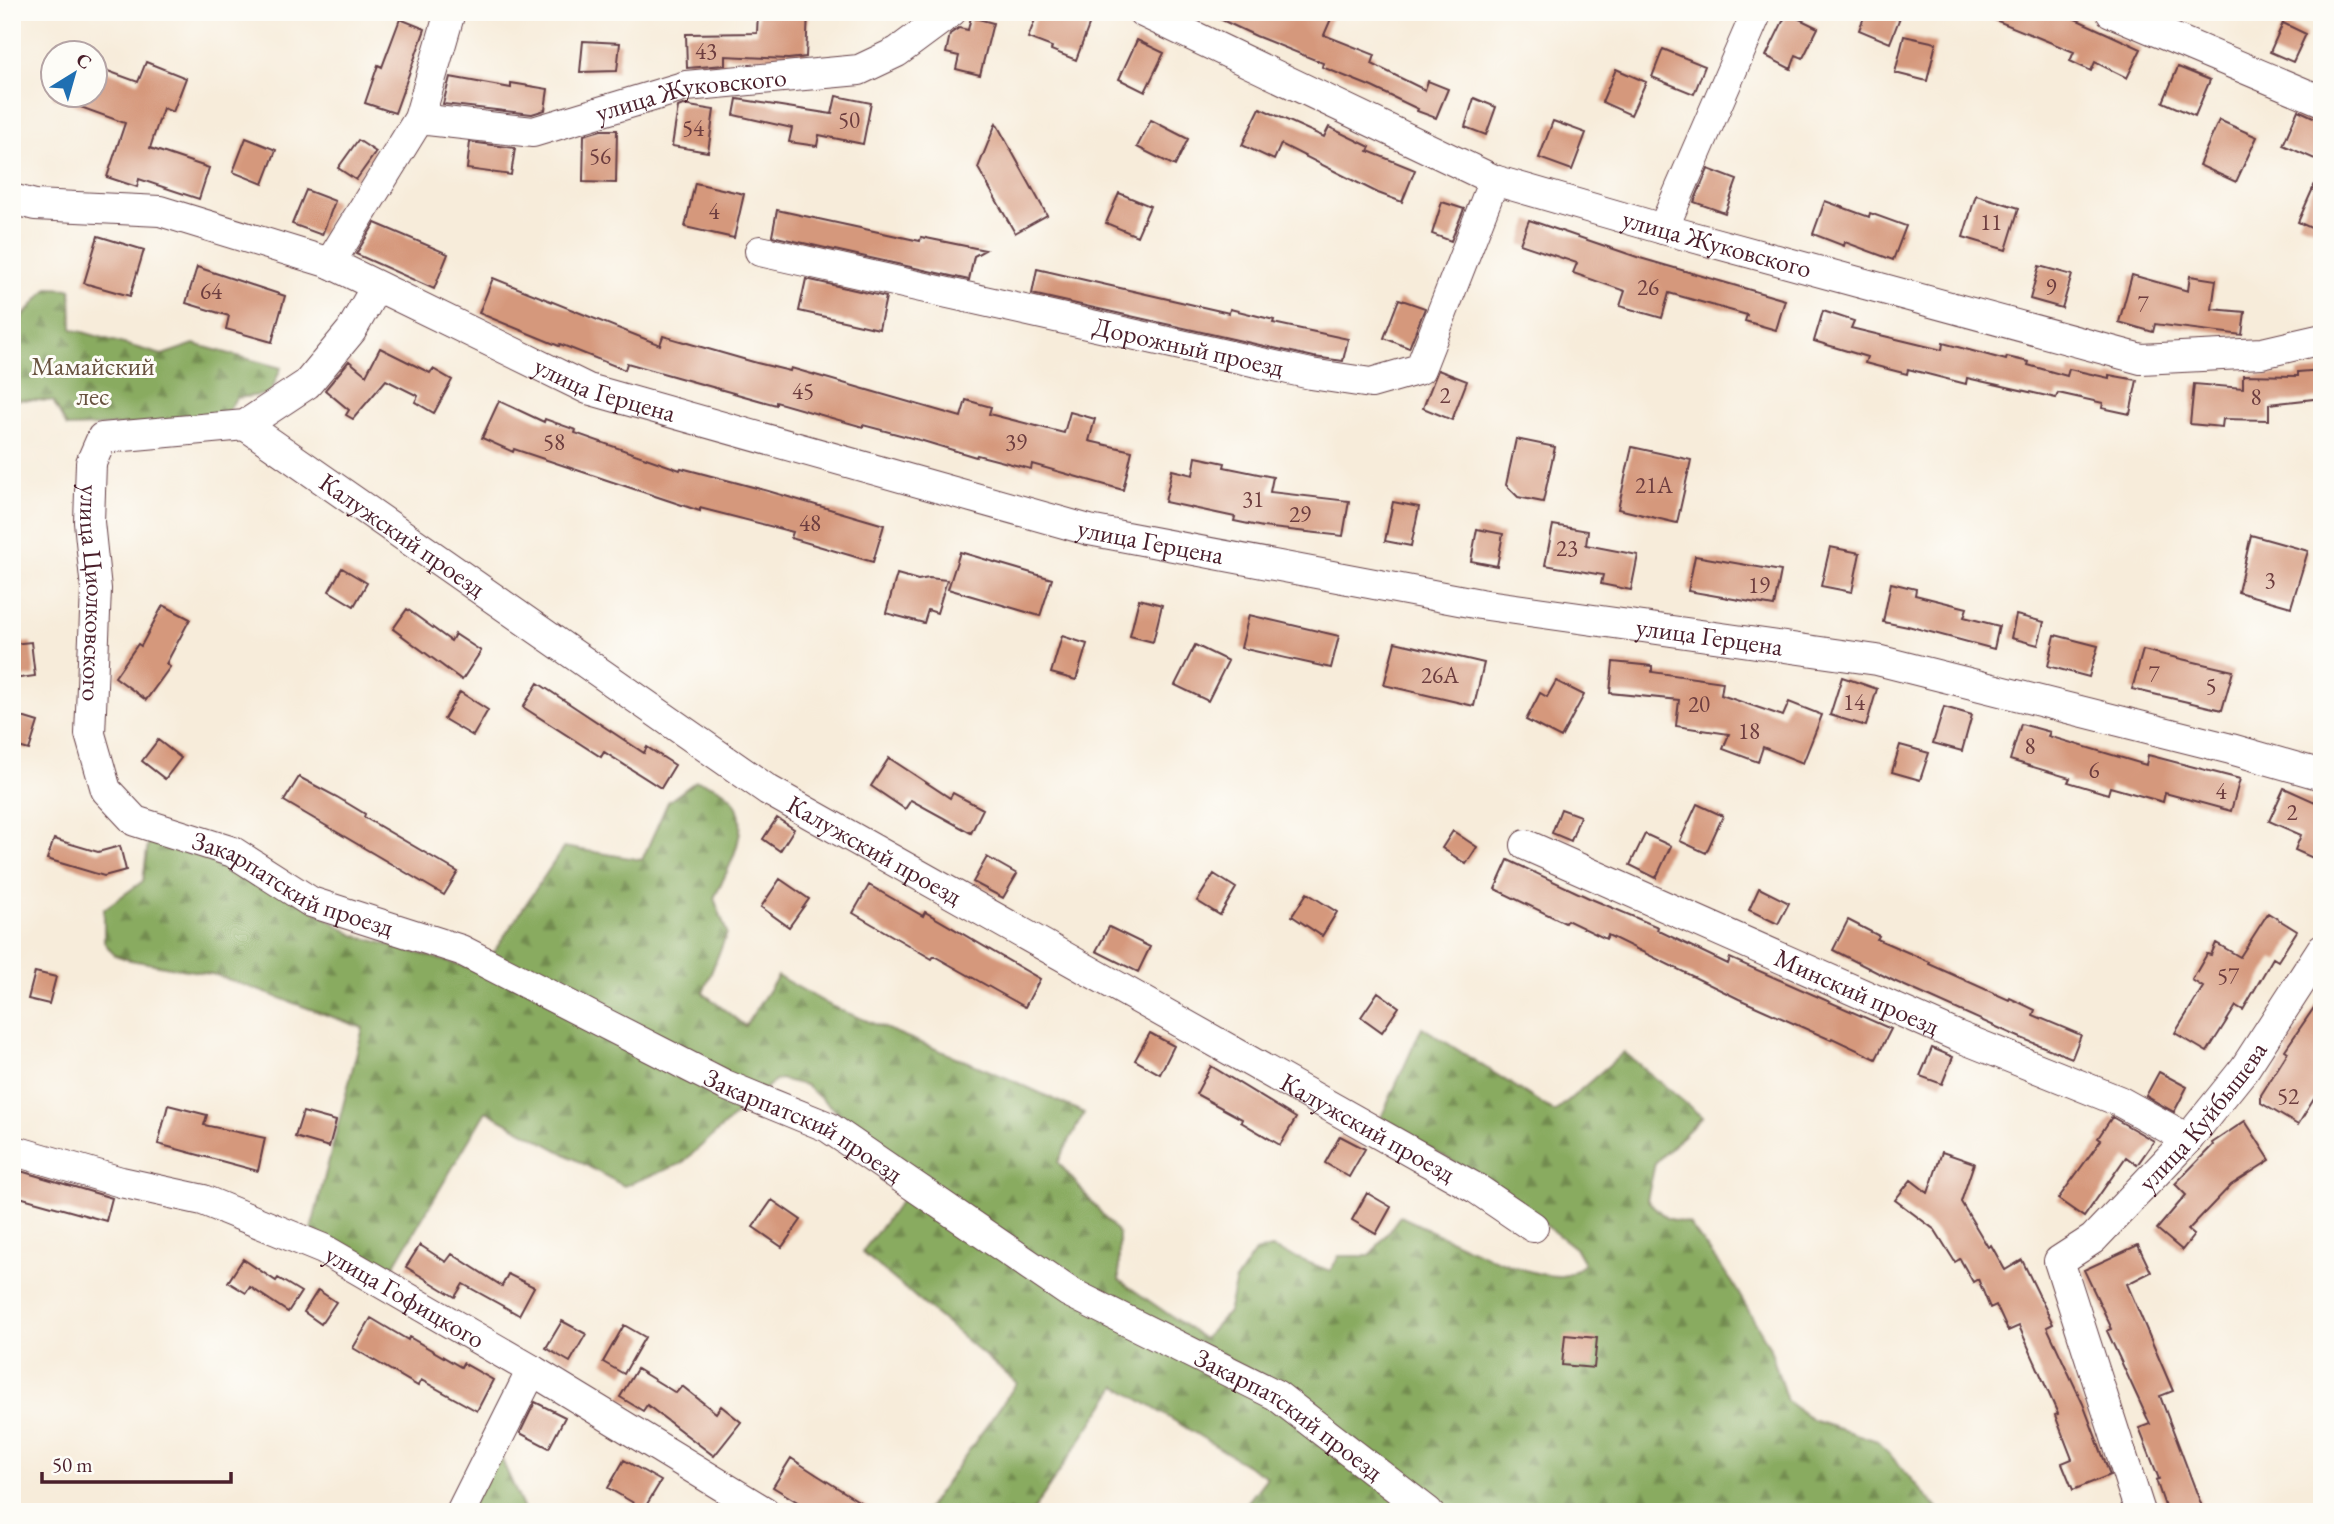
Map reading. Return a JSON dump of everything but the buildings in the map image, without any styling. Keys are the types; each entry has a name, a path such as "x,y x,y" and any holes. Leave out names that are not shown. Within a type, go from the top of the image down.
{"street":[{"path":"330,263 419,119 450,12"},
{"name":"улица Жуковского","path":"419,119 533,132 686,86 859,70 897,52 951,12"},
{"name":"улица Жуковского","path":"1143,12 1494,180 1663,229 2141,359 2262,353 2322,339"},
{"path":"1663,229 1757,12"},
{"path":"2111,12 2322,101"},
{"name":"Дорожный проезд","path":"760,251 1311,374 1371,383 1420,369 1494,180"},
{"name":"улица Герцена","path":"12,199 35,205 160,211 330,263 588,389 1089,530 1480,604 1877,660 2231,749 2322,775"},
{"name":"улица Циолковского","path":"135,821 106,790 90,734 96,589 89,522 91,463 102,438 245,425 307,384 351,331 376,287"},
{"name":"Калужский проезд","path":"245,425 768,790 1465,1182 1533,1227"},
{"name":"Закарпатский проезд","path":"135,821 233,852 311,902 461,950 725,1085 828,1127 1069,1292 1276,1395 1428,1512"},
{"name":"Минский проезд","path":"1526,845 1957,1036 2119,1101 2188,1139"},
{"name":"улица Куйбышева","path":"2140,1512 2059,1261 2093,1240 2188,1139 2245,1068 2322,949"},
{"name":"улица Гофицкого","path":"12,1150 121,1182 203,1200 323,1249 532,1370 765,1512"},
{"path":"461,1512 532,1370"}],"green space":[{"name":"Мамайский лес","path":"48,288 71,289 72,329 162,355 194,344 281,368 270,394 236,398 221,422 67,427 53,401 12,399 12,323 16,324"},
{"path":"696,781 718,788 732,799 739,813 740,829 731,864 714,898 727,933 703,993 745,1026 778,976 833,1007 1007,1078 1084,1113 1058,1162 1119,1234 1119,1280 1204,1339 1228,1312 1236,1280 1255,1252 1272,1248 1330,1271 1339,1256 1370,1256 1400,1216 1480,1253 1525,1270 1561,1276 1574,1272 1584,1263 1576,1249 1494,1185 1380,1120 1422,1027 1555,1112 1624,1052 1702,1117 1655,1163 1647,1200 1666,1218 1689,1224 1732,1282 1769,1346 1787,1401 1812,1420 1878,1441 1940,1512 1240,1512 1267,1477 1117,1386 1032,1512 925,1512 1017,1383 862,1252 904,1197 906,1170 805,1085 780,1079 773,1082 681,1164 624,1186 486,1111 390,1273 311,1230 363,1028 216,975 114,955 104,942 104,909 143,881 148,843 156,840 224,855 354,935 481,971 564,847 642,860 668,802"},
{"path":"498,1451 525,1512 467,1512"}]}
